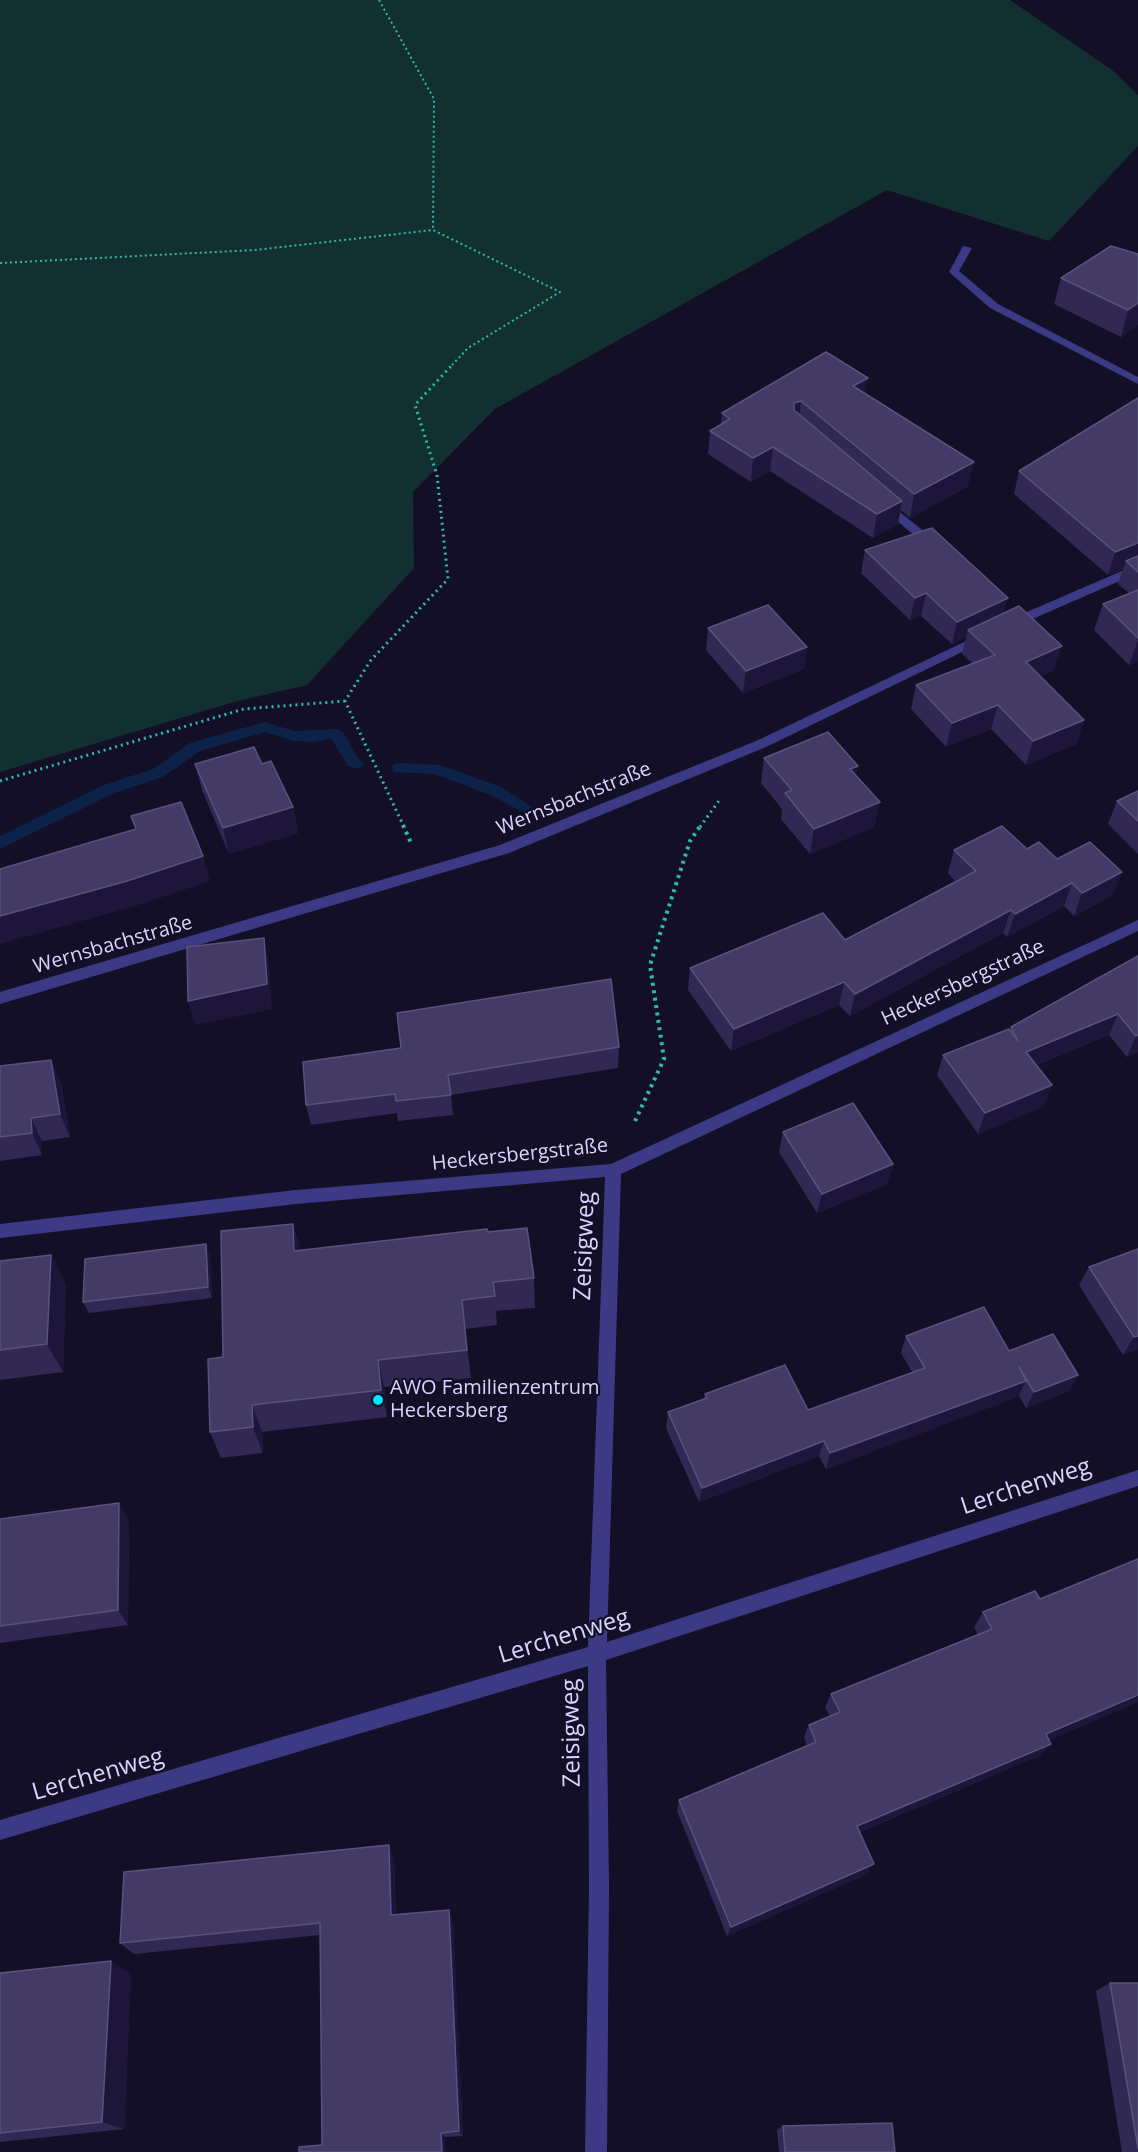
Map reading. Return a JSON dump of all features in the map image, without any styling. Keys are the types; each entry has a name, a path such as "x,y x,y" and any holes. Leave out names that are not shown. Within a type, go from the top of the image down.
{"street":[{"path":"967,248 954,272 994,306 1138,381"},
{"path":"878,498 940,551"},
{"name":"Wernsbachstraße","path":"0,998 504,849 761,744 1016,615 1138,568"},
{"name":"Heckersbergstraße","path":"0,1231 296,1197 613,1170 1138,925"},
{"name":"Zeisigweg","path":"596,2152 599,1888 597,1654 613,1170"},
{"name":"Lerchenweg","path":"0,1830 597,1654 1138,1478"}],"path":[{"path":"379,0 434,99 433,230"},
{"path":"0,262 244,251 433,230 560,292 468,348 415,405 436,475 448,579 371,660 345,701"},
{"path":"0,781 244,709 345,701"},
{"path":"345,701 425,874"},
{"path":"613,1170 664,1059 651,965 690,841 761,744"}],"green space":[{"path":"0,0 1010,0 1112,70 1138,95 1138,146 1049,241 887,190 495,409 413,492 414,568 307,685 234,702 0,772"}],"building":[{"path":"1111,246 1138,254 1138,303 1128,310 1061,278"},
{"path":"826,352 868,378 853,386 974,462 914,494 801,401 794,403 794,410 902,501 877,514 773,447 753,458 710,431 730,419 722,413"},
{"path":"1138,398 1138,543 1115,552 1019,471"},
{"path":"932,528 1008,598 957,622 926,593 915,598 865,550"},
{"path":"1138,556 1138,572 1126,561"},
{"path":"1138,590 1138,638 1103,604"},
{"path":"768,605 807,647 746,671 708,628"},
{"path":"1019,606 1062,646 1026,662 1084,720 1033,741 998,705 952,723 916,685 995,655 968,630"},
{"path":"828,732 858,766 850,769 880,802 814,829 785,793 792,790 764,758"},
{"path":"254,747 262,764 271,761 293,807 223,828 195,764"},
{"path":"1138,791 1138,821 1117,801"},
{"path":"181,802 203,856 127,881 0,916 0,869 136,829 131,816"},
{"path":"1002,826 1027,849 1039,842 1057,859 1090,842 1122,872 1082,893 1072,883 1015,914 1011,910 855,994 844,982 734,1029 690,968 823,913 845,940 976,871 954,850"},
{"path":"264,938 267,984 188,1001 187,947"},
{"path":"1138,956 1138,1035 1136,1036 1118,1014 1026,1052 1052,1085 985,1113 943,1055 1009,1029 1018,1041 1011,1027"},
{"path":"611,979 619,1047 448,1075 451,1095 396,1101 395,1094 306,1105 303,1062 401,1048 397,1013"},
{"path":"51,1060 60,1114 31,1118 32,1133 0,1137 0,1066"},
{"path":"853,1103 893,1164 822,1194 783,1132"},
{"path":"293,1224 294,1251 487,1229 488,1232 527,1228 534,1278 493,1282 495,1296 462,1300 467,1350 378,1360 381,1390 252,1405 253,1427 210,1432 208,1359 223,1357 221,1231"},
{"path":"206,1244 208,1287 83,1302 85,1259"},
{"path":"1138,1249 1138,1336 1134,1337 1089,1267"},
{"path":"51,1255 47,1344 0,1350 0,1261"},
{"path":"984,1307 1009,1351 1053,1334 1078,1375 1034,1392 1019,1367 1026,1381 830,1453 824,1441 702,1488 668,1412 707,1398 705,1394 785,1365 808,1410 925,1368 906,1336"},
{"path":"119,1503 118,1610 0,1626 0,1519"},
{"path":"1138,1559 1138,1695 1046,1734 1051,1744 857,1826 874,1864 731,1927 679,1800 816,1742 809,1725 840,1712 831,1694 992,1629 983,1612 1035,1591 1040,1599"},
{"path":"389,1845 391,1915 449,1910 459,2131 441,2133 442,2152 299,2152 299,2147 322,2145 320,1923 120,1943 124,1872"},
{"path":"111,1961 102,2122 0,2133 0,1973"},
{"path":"1110,1983 1138,1983 1138,2148"},
{"path":"892,2123 895,2152 785,2152 783,2126"}],"waterway":[{"path":"0,843 109,789 158,773 195,747 265,727 293,736 314,737 332,733 338,736 353,762 358,764"},
{"path":"399,768 435,769 496,791 525,807"}],"place":[{"name":"AWO Familienzentrum Heckersberg","path":"378,1400"}]}
